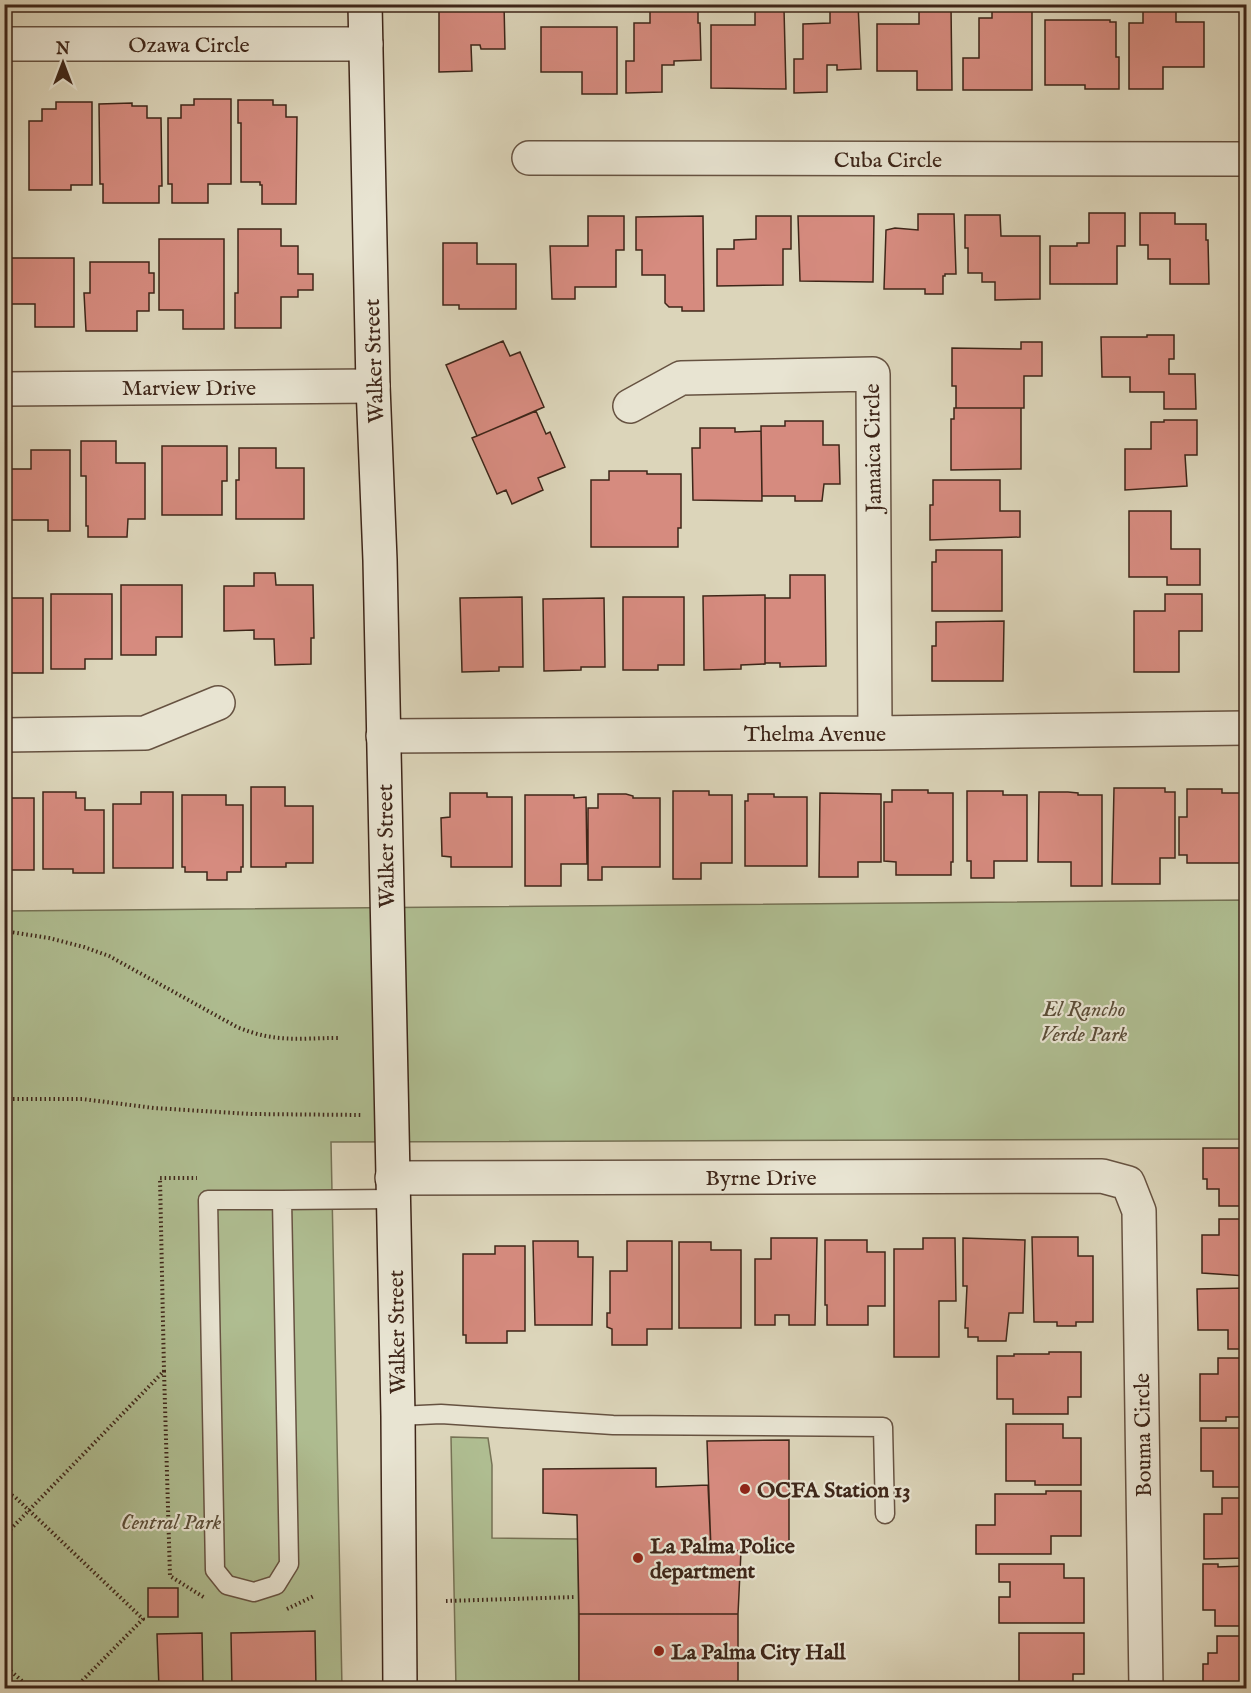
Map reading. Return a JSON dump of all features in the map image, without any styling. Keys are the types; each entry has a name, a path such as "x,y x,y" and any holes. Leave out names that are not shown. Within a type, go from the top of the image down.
{"street":[{"name":"Walker Street","path":"365,4 392,1116 398,1416 400,1689"},
{"name":"Ozawa Circle","path":"12,44 366,44"},
{"name":"Cuba Circle","path":"529,158 1246,159"},
{"name":"Jamaica Circle","path":"630,406 681,378 873,374 875,733"},
{"name":"Marview Drive","path":"4,389 373,386"},
{"path":"4,735 145,733 218,703"},
{"name":"Thelma Avenue","path":"383,736 1246,729"},
{"name":"Byrne Drive","path":"393,1189 1102,1176 1128,1183"},
{"name":"Bouma Circle","path":"1128,1183 1139,1211 1146,1689"}],"lane":[{"path":"282,1200 290,1564 276,1585 254,1592 227,1585 215,1570 208,1200 282,1200 393,1189"},
{"path":"398,1416 441,1414 613,1425 883,1427 885,1514"}],"path":[{"path":"4,931 48,938 109,956 237,1027 256,1035 283,1040 338,1038"},
{"path":"4,1099 82,1099 154,1108 252,1114 392,1116"},
{"path":"4,1536 164,1371 160,1178 208,1178"},
{"path":"4,1491 15,1497 143,1619 75,1689"},
{"path":"446,1601 576,1597"},
{"path":"4,1665 30,1689"}],"green space":[{"name":"El Rancho Verde Park","path":"1246,900 1246,1139 331,1142 342,1688 5,1688 4,911"},
{"path":"451,1437 488,1438 492,1465 492,1538 578,1539 579,1688 456,1688"}],"building":[{"path":"439,4 504,4 505,49 481,49 480,45 471,45 472,71 439,72"},
{"path":"650,4 698,4 701,60 674,61 674,65 662,65 662,92 626,93 626,61 634,61 634,23 650,23"},
{"path":"830,4 858,4 861,69 837,70 837,65 827,65 827,92 794,93 794,59 803,59 803,24 830,23"},
{"path":"1143,4 1176,4 1176,22 1204,22 1204,67 1163,67 1163,89 1129,89 1129,23 1143,23"},
{"path":"919,6 951,6 952,90 917,90 917,71 877,71 877,24 919,24"},
{"path":"992,6 1032,6 1032,90 963,90 963,58 979,58 979,18 992,18"},
{"path":"755,9 784,9 786,89 711,88 711,25 755,25"},
{"path":"1045,20 1110,20 1110,22 1116,22 1119,89 1085,89 1085,85 1045,85"},
{"path":"541,27 617,27 617,94 582,94 582,72 541,72"},
{"path":"194,99 231,99 231,184 208,184 208,203 172,203 172,184 168,184 168,118 181,118 181,105 194,105"},
{"path":"238,100 273,100 273,105 286,105 286,117 297,117 296,204 262,204 260,182 241,182 241,123 238,123"},
{"path":"56,102 92,102 92,185 71,185 71,190 29,190 29,121 42,121 42,109 56,109"},
{"path":"132,103 132,106 147,106 147,118 161,118 162,186 159,186 159,203 103,203 103,184 100,184 99,104"},
{"path":"4,126 9,126 9,194 4,194"},
{"path":"1089,213 1125,213 1125,246 1117,246 1117,284 1050,284 1050,246 1077,246 1077,243 1089,243"},
{"path":"1140,213 1175,213 1175,224 1206,224 1209,284 1170,284 1170,259 1148,259 1148,245 1140,245"},
{"path":"918,214 954,214 956,274 943,276 943,294 925,294 925,289 884,289 886,230 895,228 918,230"},
{"path":"965,215 1000,215 1001,236 1040,236 1040,299 995,300 995,282 982,282 982,273 968,273"},
{"path":"588,216 624,216 624,250 616,250 616,287 575,287 575,299 552,299 550,246 588,246"},
{"path":"703,216 704,311 682,311 682,307 669,307 665,303 665,275 642,275 642,250 636,250 636,217"},
{"path":"756,216 791,216 791,249 783,249 783,285 717,286 717,249 734,249 734,240 756,239"},
{"path":"798,216 874,216 873,282 800,281"},
{"path":"238,229 281,229 281,246 298,246 298,274 313,274 313,290 298,290 298,297 281,297 281,328 235,328 235,293 238,293"},
{"path":"159,239 224,239 224,329 183,329 183,310 159,310"},
{"path":"443,243 477,243 477,264 516,264 516,309 459,309 459,305 443,305"},
{"path":"10,258 74,258 74,327 35,327 35,304 10,304"},
{"path":"90,262 149,262 149,273 154,273 154,293 149,293 149,311 137,311 137,331 86,331 84,293 90,293"},
{"path":"1147,335 1174,335 1174,359 1169,359 1169,374 1195,374 1196,409 1164,409 1164,392 1130,392 1130,377 1102,377 1101,337 1147,337"},
{"path":"503,341 510,356 520,352 544,407 477,436 446,365"},
{"path":"1021,342 1042,342 1042,376 1024,376 1024,408 956,408 956,386 952,386 952,348 1021,349"},
{"path":"954,408 1021,408 1021,469 951,470 951,419 954,419"},
{"path":"536,411 546,434 550,432 565,467 538,478 543,490 512,504 506,490 497,494 472,438"},
{"path":"1164,420 1197,420 1197,455 1185,455 1187,486 1125,490 1125,449 1151,449 1151,422 1164,422"},
{"path":"785,421 823,421 823,445 839,445 840,484 824,484 822,501 795,501 795,496 762,496 761,426 785,426"},
{"path":"700,428 735,428 735,432 761,431 762,501 693,500 692,448 700,448"},
{"path":"81,441 116,441 116,463 145,463 145,519 128,519 127,537 88,537 86,476 81,476"},
{"path":"162,446 227,446 227,481 222,481 222,515 162,515"},
{"path":"239,448 276,448 276,468 304,468 304,519 236,519"},
{"path":"31,450 70,450 70,531 48,531 48,520 7,520 7,469 31,469"},
{"path":"609,471 681,474 681,528 678,528 678,547 591,547 591,480 609,480"},
{"path":"933,480 1000,480 1000,511 1020,511 1020,537 930,540"},
{"path":"1129,511 1171,511 1171,549 1200,549 1200,585 1167,585 1167,577 1129,577"},
{"path":"936,550 1002,550 1002,611 932,611 932,562 936,562"},
{"path":"254,573 275,573 276,585 313,585 314,638 311,638 311,664 275,665 274,639 254,639 254,630 224,631 224,586 254,586"},
{"path":"790,575 825,575 826,666 780,667 780,663 765,663 765,598 790,598"},
{"path":"121,585 182,585 182,637 156,637 156,655 121,655"},
{"path":"51,594 112,594 112,659 85,659 85,669 51,669"},
{"path":"1165,594 1202,594 1202,631 1179,631 1179,672 1134,672 1134,611 1165,611"},
{"path":"765,595 765,664 741,665 741,669 704,670 703,596"},
{"path":"522,597 523,667 499,667 499,671 462,672 460,598"},
{"path":"623,597 684,597 684,665 658,665 658,670 623,670"},
{"path":"4,598 43,598 43,673 4,673"},
{"path":"604,598 605,667 544,671 543,599"},
{"path":"1004,621 1003,681 932,681 932,646 936,646 936,622"},
{"path":"251,787 285,787 285,806 313,806 313,863 286,863 286,867 251,867"},
{"path":"1114,788 1165,788 1165,792 1175,792 1175,858 1160,858 1160,884 1112,884"},
{"path":"1187,789 1222,789 1222,793 1246,793 1246,863 1187,863 1187,855 1179,855 1179,817 1187,817"},
{"path":"892,790 953,793 951,875 896,875 896,862 884,861 884,802 892,802"},
{"path":"673,791 709,791 709,795 732,795 732,863 701,863 701,879 673,879"},
{"path":"967,791 1003,791 1003,795 1027,795 1027,861 994,861 994,878 971,878 971,861 967,861"},
{"path":"43,792 76,792 76,798 85,798 85,810 104,810 104,873 73,873 73,869 43,869"},
{"path":"141,792 173,792 173,868 113,868 113,804 141,804"},
{"path":"1039,792 1102,795 1102,886 1071,886 1071,862 1038,862"},
{"path":"450,793 487,793 487,797 512,797 512,867 451,867 451,857 442,856 441,818 450,817"},
{"path":"820,793 881,794 881,862 858,862 858,877 819,877"},
{"path":"598,794 626,794 633,798 660,798 660,867 602,867 602,880 588,880 588,808 598,808"},
{"path":"748,794 807,797 807,866 745,866 745,801 748,801"},
{"path":"182,795 226,795 226,805 243,805 243,867 241,867 241,872 227,872 227,880 207,880 207,872 185,872 185,867 182,867"},
{"path":"525,795 586,797 587,864 561,864 561,886 525,886"},
{"path":"4,798 34,798 34,870 4,870"},
{"path":"1203,1148 1246,1148 1246,1206 1219,1206 1219,1189 1207,1189 1207,1179 1203,1179"},
{"path":"1219,1219 1246,1219 1246,1276 1202,1273 1202,1235 1219,1235"},
{"path":"1032,1237 1078,1237 1078,1256 1093,1256 1093,1322 1076,1322 1076,1326 1057,1326 1057,1322 1034,1322"},
{"path":"771,1238 817,1238 815,1325 789,1325 789,1315 775,1315 775,1325 755,1325 755,1259 771,1259"},
{"path":"923,1238 955,1238 956,1301 939,1301 939,1357 894,1357 894,1249 923,1249"},
{"path":"963,1238 1025,1240 1023,1313 1009,1313 1006,1341 978,1341 978,1337 968,1337 968,1328 965,1328 967,1286 963,1286"},
{"path":"825,1240 867,1240 867,1252 885,1252 885,1306 868,1306 868,1325 827,1325"},
{"path":"533,1241 578,1241 578,1257 593,1257 592,1325 535,1325"},
{"path":"627,1241 672,1241 672,1329 647,1329 647,1345 612,1345 612,1329 607,1327 607,1313 610,1313 610,1271 627,1271"},
{"path":"679,1242 711,1242 711,1250 741,1250 741,1328 679,1328"},
{"path":"495,1246 525,1246 525,1331 507,1331 507,1343 466,1343 466,1335 463,1335 463,1254 495,1254"},
{"path":"1246,1288 1246,1349 1228,1349 1228,1330 1198,1330 1197,1289"},
{"path":"1049,1352 1081,1352 1081,1397 1068,1397 1068,1414 1013,1414 1013,1399 997,1399 997,1356 1049,1354"},
{"path":"1218,1358 1246,1358 1246,1417 1226,1417 1226,1421 1200,1421 1200,1374 1218,1374"},
{"path":"1006,1424 1063,1424 1063,1438 1081,1438 1081,1485 1035,1485 1035,1481 1006,1481"},
{"path":"1201,1428 1246,1428 1246,1487 1213,1487 1213,1471 1201,1471"},
{"path":"789,1440 789,1552 711,1550 707,1441"},
{"path":"656,1468 656,1487 708,1485 711,1550 741,1551 738,1614 579,1614 577,1515 543,1513 543,1469"},
{"path":"1046,1491 1081,1491 1081,1536 1051,1536 1051,1554 976,1554 976,1525 995,1525 995,1494 1046,1494"},
{"path":"1222,1498 1246,1498 1246,1558 1204,1559 1204,1514 1222,1514"},
{"path":"999,1564 1064,1564 1064,1578 1084,1578 1084,1623 999,1623 999,1597 1010,1597 1010,1582 999,1582"},
{"path":"1203,1564 1218,1564 1218,1567 1246,1566 1246,1626 1215,1626 1215,1610 1203,1610"},
{"path":"148,1588 178,1588 178,1617 148,1617"},
{"name":"La Palma City Hall","path":"579,1614 738,1614 738,1688 579,1688"},
{"path":"315,1631 316,1688 232,1688 231,1633"},
{"path":"202,1633 203,1688 159,1688 157,1634"},
{"path":"1019,1633 1084,1633 1084,1674 1073,1674 1073,1688 1019,1688"},
{"path":"1217,1636 1246,1636 1246,1688 1203,1688 1203,1664 1208,1664 1208,1653 1217,1653"}],"place":[{"name":"OCFA Station 13","path":"745,1489"},
{"name":"La Palma Police department","path":"638,1558"},
{"name":"La Palma City Hall","path":"659,1651"}],"park label":[{"name":"Central Park","path":"171,1521"}]}
